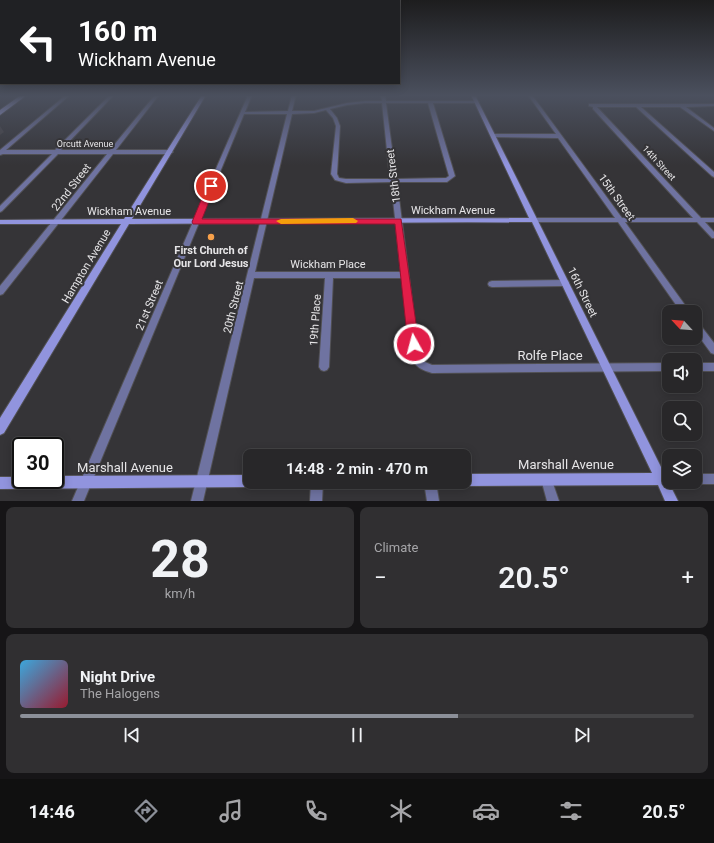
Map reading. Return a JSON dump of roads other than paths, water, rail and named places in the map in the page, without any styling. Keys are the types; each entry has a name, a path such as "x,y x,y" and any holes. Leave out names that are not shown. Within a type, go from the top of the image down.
{"street":[{"path":"0,152 40,118"},
{"path":"0,210 89,118"},
{"name":"22nd Street","path":"0,292 139,118"},
{"name":"Hampton Avenue","path":"0,429 190,118"},
{"name":"21st Street","path":"78,501 240,118"},
{"name":"20th Street","path":"197,501 252,275 288,118"},
{"path":"336,118 338,126 335,178 346,181 447,180 451,178 435,118"},
{"name":"18th Street","path":"386,118 416,357 422,365 430,369"},
{"name":"16th Street","path":"485,118 607,368 662,473"},
{"name":"15th Street","path":"547,118 681,305"},
{"name":"14th Street","path":"605,118 714,236"},
{"path":"651,118 714,175"},
{"path":"699,118 714,130"},
{"path":"494,136 560,136"},
{"name":"Orcutt Avenue","path":"0,152 170,152"},
{"name":"Wickham Avenue","path":"0,222 714,220"},
{"name":"Wickham Place","path":"252,275 405,275"},
{"name":"19th Place","path":"324,366 329,275"},
{"path":"492,284 566,283"},
{"path":"702,334 714,350"},
{"name":"Rolfe Place","path":"430,369 662,367"},
{"path":"702,367 714,367"},
{"path":"702,479 714,478"},
{"path":"546,479 553,501"},
{"name":"Marshall Avenue","path":"471,480 662,479"},
{"name":"Marshall Avenue","path":"0,482 243,481"},
{"path":"316,501 317,489"},
{"path":"431,489 432,501"},
{"name":"16th Street","path":"668,489 672,501"}],"place":[{"name":"First Church of Our Lord Jesus","path":"211,237"}]}
